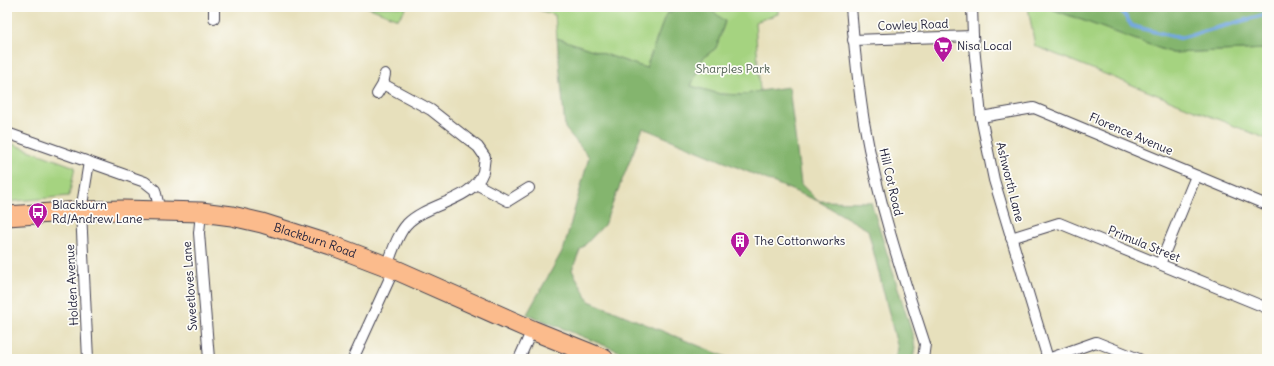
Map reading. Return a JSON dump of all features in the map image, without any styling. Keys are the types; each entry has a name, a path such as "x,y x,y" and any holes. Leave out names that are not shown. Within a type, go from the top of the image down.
{"highway":[{"name":"Blackburn Road","path":"7,216 123,210 201,212 232,216 262,223 331,245 390,268 532,330 604,359"}],"street":[{"path":"214,7 214,18"},
{"name":"Hill Cot Road","path":"850,7 864,122 880,194 896,253 925,344 925,358"},
{"name":"Ashworth Lane","path":"972,7 973,36 981,117 994,180 1048,359"},
{"name":"Cowley Road","path":"853,40 973,36"},
{"path":"353,359 390,268 399,239 407,225 417,216 467,191 476,184 482,172 485,157 478,147 431,110 384,79 376,94"},
{"name":"Florence Avenue","path":"981,117 1034,108 1267,206"},
{"path":"7,132 151,186 155,190 160,211"},
{"name":"Holden Avenue","path":"88,359 81,211 89,162"},
{"path":"1160,264 1196,176"},
{"path":"476,184 508,200 529,188"},
{"name":"Sweetloves Lane","path":"201,212 199,233 208,359"},
{"name":"Primula Street","path":"1011,238 1059,223 1267,308"},
{"path":"519,359 532,330"},
{"path":"1048,359 1096,342 1138,359"}],"green space":[{"path":"367,7 407,7 398,19"},
{"path":"529,7 683,7 666,14 646,68 557,38 555,15"},
{"path":"683,7 709,8 725,21 716,48 703,58 691,86 720,94 741,95 789,87 801,184 818,201 643,128 604,225 580,250 572,270 589,301 731,359 638,359 527,314 564,248 589,157 565,128 557,38 646,68 666,14"},
{"name":"Sharples Park","path":"706,7 778,7 778,14 755,22 760,91 741,95 720,94 691,86 703,58 716,48 725,22"},
{"path":"1028,7 1046,7 1172,53 1267,49 1267,139 1035,46"},
{"path":"1046,7 1267,7 1267,49 1172,53"},
{"path":"7,142 75,167 69,196 7,202"},
{"path":"818,201 871,202 913,336 915,348 913,359 895,359 898,349 868,230"}],"waterway":[{"path":"1119,7 1132,26 1180,38 1267,14"}],"place":[{"name":"Nisa Local","path":"943,63"},
{"name":"Blackburn Rd/Andrew Lane","path":"38,229"},
{"name":"The Cottonworks","path":"740,258"}]}
